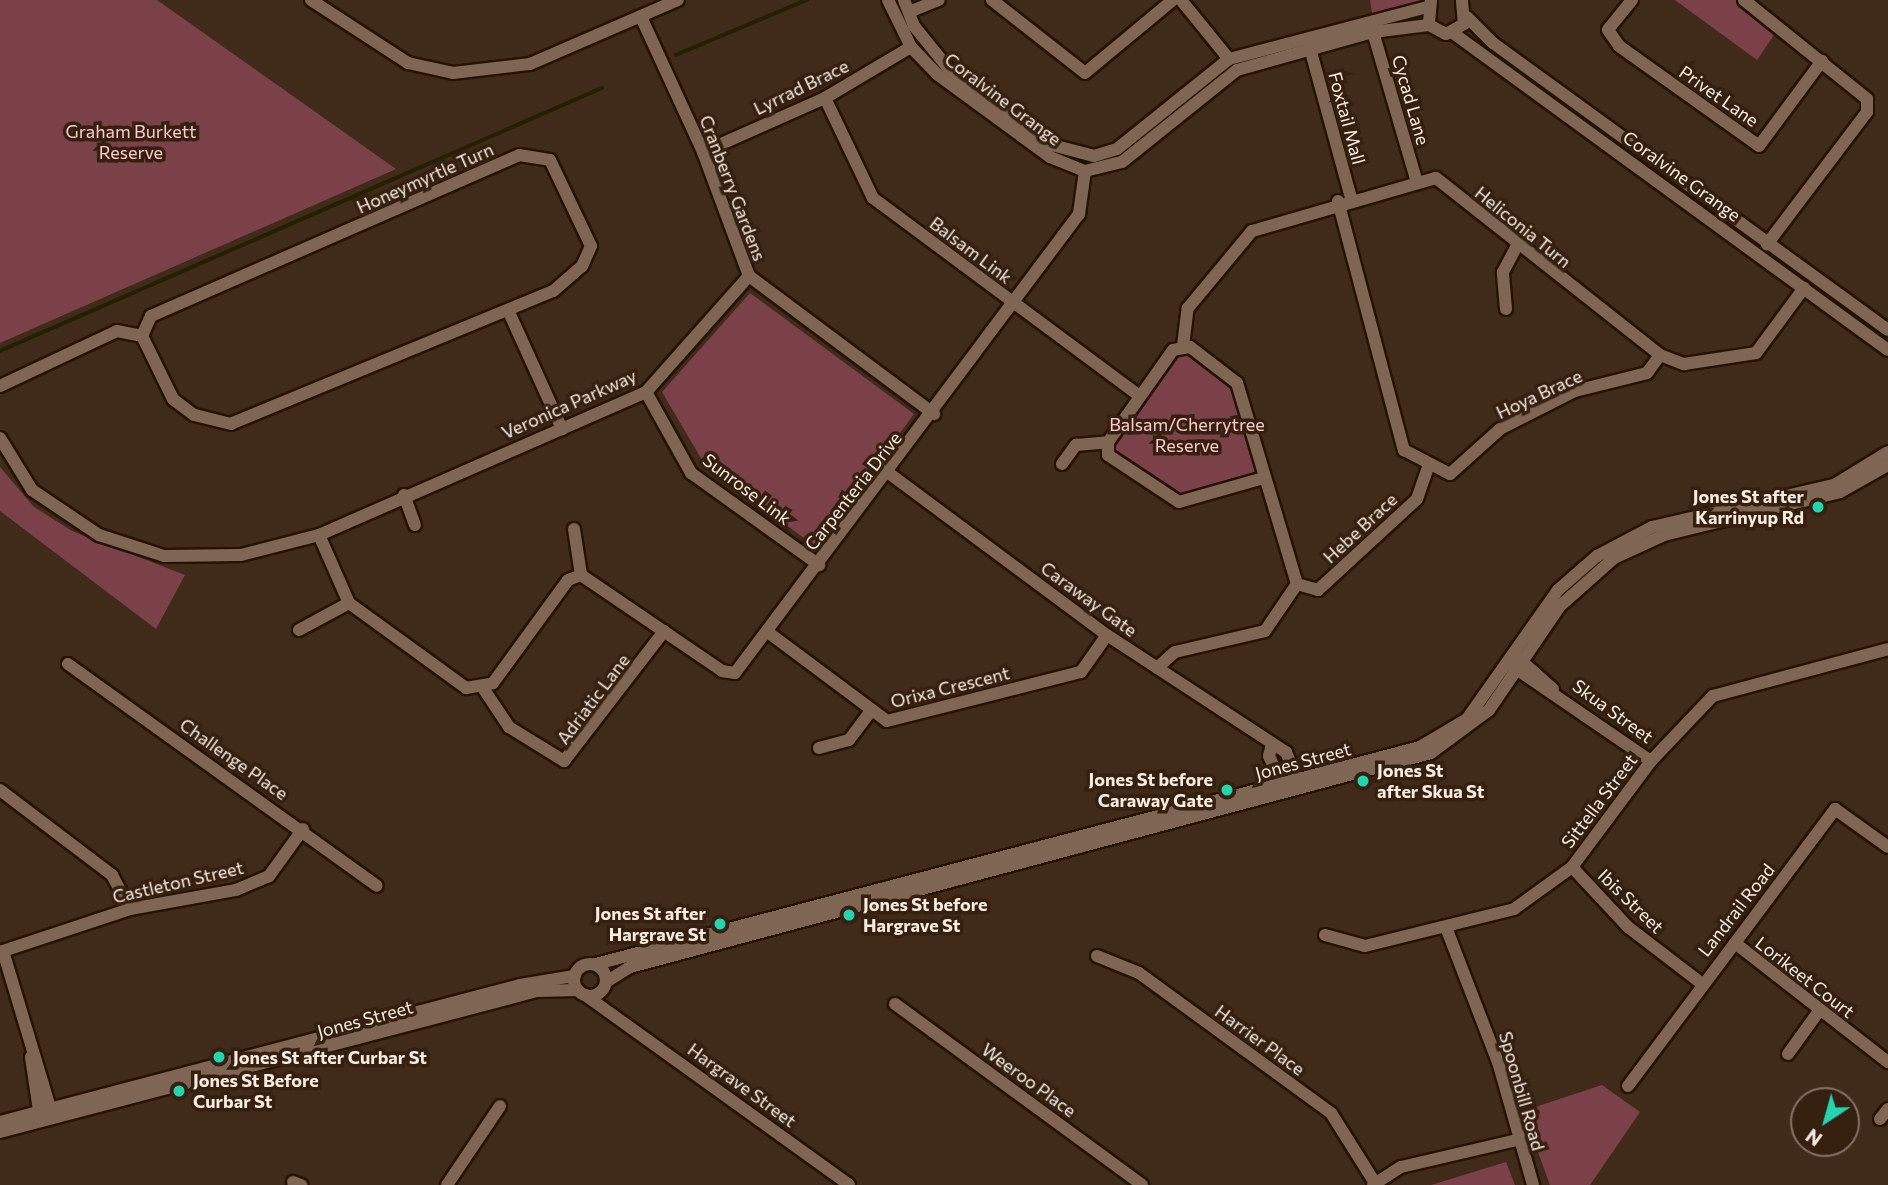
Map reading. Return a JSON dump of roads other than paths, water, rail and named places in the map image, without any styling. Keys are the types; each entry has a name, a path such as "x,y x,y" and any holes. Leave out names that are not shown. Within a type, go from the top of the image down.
{"street":[{"path":"312,0 408,63 453,73 530,64 678,0"},
{"name":"Coralvine Grange","path":"888,0 911,47 938,75 1039,149 1085,171 1122,162 1237,70 1373,32 1430,25 1453,33 1888,350"},
{"path":"906,3 939,0"},
{"path":"992,0 1085,73 1173,0"},
{"path":"1181,0 1228,59"},
{"name":"Coralvine Grange","path":"1463,0 1467,17 1493,44 1888,330"},
{"name":"Privet Lane","path":"1632,0 1608,30 1619,47 1759,146 1822,61"},
{"path":"1744,0 1859,88 1867,112 1767,244"},
{"name":"Coralvine Grange","path":"906,3 949,69 1052,145 1081,155 1117,149 1228,59 1429,3 1430,25"},
{"name":"Cranberry Gardens","path":"641,17 703,152 749,276 934,414"},
{"path":"1453,33 1467,17"},
{"name":"Cycad Lane","path":"1373,32 1416,179"},
{"name":"Lyrrad Brace","path":"703,152 825,98 911,47"},
{"name":"Foxtail Mall","path":"1310,48 1345,199"},
{"name":"Balsam Link","path":"825,98 873,198 1138,395"},
{"name":"Honeymyrtle Turn","path":"519,155 550,160 591,246 582,266 553,290 508,310 231,424 194,415 173,399 142,336 151,316 519,155"},
{"name":"Carpenteria Drive","path":"581,575 664,631 735,673 769,633 890,474 1079,214 1085,171"},
{"name":"Heliconia Turn","path":"1416,179 1436,178 1517,246 1660,355"},
{"path":"1264,478 1179,502 1108,455 1108,442 1138,395 1183,346 1188,308 1252,231 1345,199 1416,179"},
{"path":"1345,199 1404,450 1428,467"},
{"path":"1506,309 1503,272 1517,246"},
{"name":"Veronica Parkway","path":"0,438 32,490 99,536 164,556 241,555 319,535 404,495 646,393 717,305 749,276"},
{"path":"1660,355 1684,364 1756,353 1804,288"},
{"path":"508,310 562,429"},
{"path":"0,386 117,331 142,336"},
{"path":"1157,668 1175,652 1265,631 1297,584 1237,383 1183,346"},
{"name":"Hoya Brace","path":"1428,467 1450,474 1500,429 1575,391 1647,373 1660,355"},
{"name":"Sunrose Link","path":"646,393 691,472 819,565"},
{"path":"1062,464 1076,445 1108,442"},
{"name":"Jones Street","path":"0,1132 46,1115 520,985 574,976 585,964 596,964 1300,786 1449,743 1483,717 1570,577 1623,540 1652,527 1834,485 1888,452"},
{"name":"Jones Street","path":"1516,663 1571,593 1631,549 1840,492 1888,465"},
{"name":"Hebe Brace","path":"1297,584 1318,590 1417,499 1428,467"},
{"name":"Caraway Gate","path":"890,474 1107,635 1286,752 1300,786"},
{"path":"404,495 415,525"},
{"path":"319,535 349,604 466,688 484,688 568,580 581,575 574,529"},
{"path":"299,630 349,604"},
{"name":"Adriatic Lane","path":"484,688 509,727 564,761 664,631"},
{"name":"Orixa Crescent","path":"769,633 887,721 1081,672 1107,635"},
{"name":"Sittella Street","path":"1325,935 1365,946 1447,930 1514,909 1572,867 1651,761 1713,696 1888,649"},
{"name":"Skua Street","path":"1516,663 1651,761"},
{"name":"Challenge Place","path":"68,664 303,829 377,886"},
{"path":"819,748 849,740 872,710"},
{"path":"1272,744 1269,756 1284,790"},
{"path":"0,790 112,875 130,909"},
{"name":"Jones Street","path":"0,1122 46,1115 537,992 581,993 606,985 630,967 1284,790"},
{"name":"Landrail Road","path":"1628,1086 1701,983 1735,943 1835,810 1888,847"},
{"name":"Castleton Street","path":"1,951 130,909 236,890 269,876 303,829"},
{"name":"Ibis Street","path":"1572,867 1628,927 1701,983"},
{"name":"Spoonbill Road","path":"1447,930 1498,1062 1517,1140 1533,1185"},
{"name":"Lorikeet Court","path":"1735,943 1819,1011 1888,1062"},
{"path":"1,951 46,1115"},
{"name":"Harrier Place","path":"1097,956 1139,973 1331,1113 1374,1184"},
{"path":"596,964 606,985 614,1013"},
{"path":"574,976 581,993"},
{"name":"Hargrave Street","path":"581,993 614,1013 849,1185"},
{"name":"Weeroo Place","path":"895,1004 1142,1185"},
{"path":"1788,1054 1819,1011"},
{"path":"447,1185 500,1106"},
{"path":"1374,1184 1401,1167 1517,1140"}],"waterway":[{"path":"676,55 807,0"},
{"path":"0,351 602,88"}],"place":[{"name":"Jones St after Karrinyup Rd","path":"1818,507"},
{"name":"Jones St after Skua St","path":"1363,781"},
{"name":"Jones St before Caraway Gate","path":"1227,790"},
{"name":"Jones St before Hargrave St","path":"849,915"},
{"name":"Jones St after Hargrave St","path":"720,924"},
{"name":"Jones St after Curbar St","path":"219,1057"},
{"name":"Jones St Before Curbar St","path":"179,1091"}],"park label":[{"name":"Graham Burkett Reserve","path":"131,142"},
{"name":"Balsam/Cherrytree Reserve","path":"1187,436"}]}
